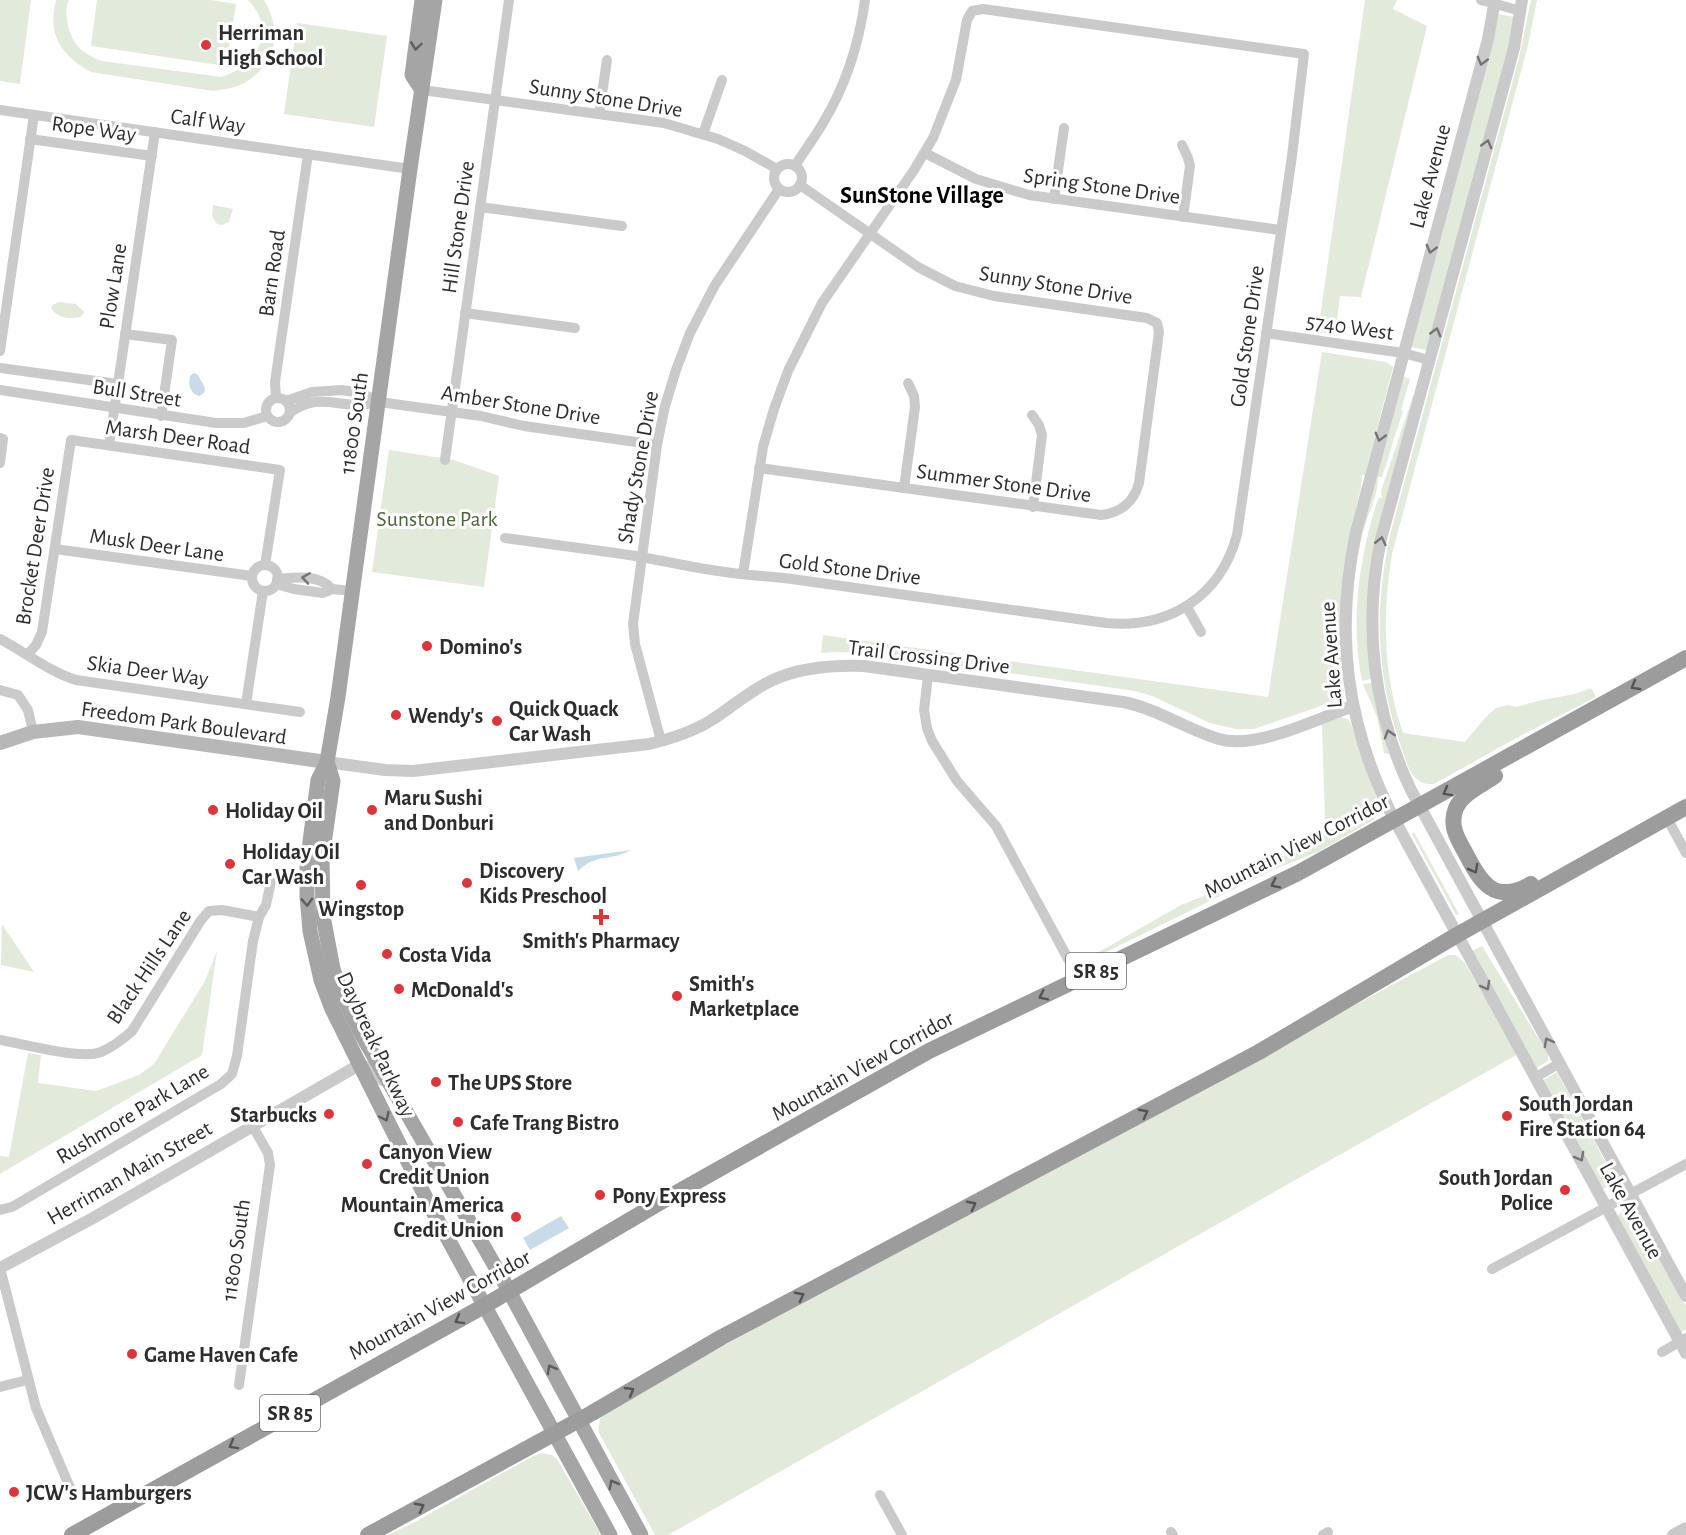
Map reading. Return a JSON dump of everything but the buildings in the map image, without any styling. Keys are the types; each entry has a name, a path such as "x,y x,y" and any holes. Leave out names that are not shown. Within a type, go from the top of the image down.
{"highway":[{"name":"Mountain View Corridor","path":"72,1535 484,1306 664,1200 930,1051 1298,873 1686,657"},
{"path":"1585,715 1469,793 1460,802 1454,814 1454,830 1483,883 1492,889 1504,892 1523,889 1686,798"},
{"path":"368,1535 554,1434 722,1337 1259,1052 1457,935 1686,807"}],"main road":[{"name":"11800 South","path":"422,0 412,75 422,90"},
{"path":"422,90 435,0"},
{"name":"11800 South","path":"327,762 410,169 422,90 432,72 442,0"},
{"name":"Freedom Park Boulevard","path":"0,743 33,732 57,728 98,729 327,762"},
{"name":"Daybreak Parkway","path":"327,762 318,780 306,881 313,947 321,980 332,1008 431,1208 610,1535"},
{"name":"Daybreak Parkway","path":"327,762 333,781 321,874 323,916 333,969 343,998 509,1291 641,1535"},
{"path":"332,1008 341,1014 363,1053 375,1058"}],"street":[{"name":"Hill Stone Drive","path":"445,460 509,0"},
{"path":"795,165 823,123 846,78 859,38 866,0"},
{"path":"1480,0 1522,5"},
{"name":"Lake Avenue","path":"1495,2 1486,46 1356,532 1346,592 1347,672 1353,706 1370,766 1394,819 1684,1344"},
{"name":"Lake Avenue","path":"1522,5 1514,48 1381,539 1371,607 1371,638 1383,714 1397,758 1420,806 1686,1296"},
{"name":"Gold Stone Drive","path":"505,538 681,566 799,579 1118,624 1151,621 1170,615 1186,607 1203,593 1218,577 1234,546 1239,524 1295,134 1304,54 972,10 968,16 962,55 951,94 925,153"},
{"path":"599,114 607,60"},
{"path":"704,134 723,80"},
{"name":"Sunny Stone Drive","path":"422,90 664,123 704,134 745,151 777,169"},
{"name":"Calf Way","path":"0,110 410,169"},
{"path":"0,351 34,115"},
{"path":"1054,199 1064,128"},
{"name":"Plow Lane","path":"109,445 155,132"},
{"name":"Rope Way","path":"30,139 152,156"},
{"path":"1182,145 1190,166 1183,217"},
{"path":"743,574 759,468 774,410 796,354 822,303 925,153"},
{"name":"Spring Stone Drive","path":"925,153 959,172 993,186 1029,195 1280,230"},
{"name":"Barn Road","path":"284,403 275,382 308,154"},
{"path":"787,163 795,165 802,177 800,185 793,191 780,189 774,182 777,169 787,163"},
{"name":"Sunny Stone Drive","path":"800,185 930,274 968,290 994,296 1148,318 1156,323"},
{"name":"Shady Stone Drive","path":"661,741 633,630 640,558 657,445 670,388 698,316 723,271 780,189"},
{"path":"480,207 622,226"},
{"path":"465,313 575,328"},
{"name":"Summer Stone Drive","path":"759,468 1101,515 1119,510 1133,498 1139,483 1159,332 1156,323"},
{"name":"5740 West","path":"1266,333 1403,353 1429,360"},
{"path":"125,334 172,340 162,416"},
{"path":"0,368 118,384"},
{"path":"904,488 915,407 914,396 908,383"},
{"name":"Bull Street","path":"0,390 162,416 235,424 251,422 267,416"},
{"name":"Amber Stone Drive","path":"284,403 312,392 334,390 361,393 379,402 489,417 524,426 657,445"},
{"path":"284,403 287,419 280,423 273,422 267,416 267,405 284,403"},
{"path":"1032,415 1039,424 1042,435 1033,507"},
{"path":"0,463 2,438"},
{"name":"Marsh Deer Road","path":"71,440 280,470 265,566"},
{"name":"Brocket Deer Drive","path":"28,654 42,632 71,440"},
{"name":"Musk Deer Lane","path":"56,549 252,576"},
{"path":"277,581 273,568 265,566 258,567 252,576 254,584 263,591 271,590 277,581 297,576 324,581 332,589 352,591"},
{"path":"246,704 263,591"},
{"path":"1186,607 1201,632"},
{"name":"Skia Deer Way","path":"0,639 58,674 76,680 300,712"},
{"name":"Trail Crossing Drive","path":"327,762 385,770 413,771 661,741 709,722 757,688 790,674 837,665 864,666 1133,704 1158,712 1211,736 1232,741 1265,738 1353,706"},
{"path":"928,676 924,710 932,741 957,781 996,826 1079,980"},
{"path":"0,690 18,695 28,710 33,732"},
{"path":"1667,818 1686,853"},
{"name":"Rushmore Park Lane","path":"0,1210 12,1207 221,1084 232,1074 237,1056 253,942 259,917 266,905 272,877"},
{"name":"Black Hills Lane","path":"0,1040 82,1054 99,1053 116,1045 132,1032 201,920 209,911 222,909 259,917"},
{"path":"1536,1077 1560,1063"},
{"path":"360,1065 373,1069 378,1077 390,1084"},
{"name":"Herriman Main Street","path":"0,1268 93,1218 360,1065"},
{"name":"11800 South","path":"239,1385 270,1165 268,1153 252,1125"},
{"path":"1492,1269 1686,1164"},
{"path":"0,1268 27,1380 36,1408 71,1490"},
{"path":"1662,1352 1684,1344"},
{"path":"0,1387 27,1380"},
{"path":"880,1495 902,1535"},
{"path":"1673,1535 1686,1528"}],"green space":[{"path":"0,0 31,0 20,84 0,81"},
{"path":"56,0 69,0 67,16 70,34 83,51 102,61 221,77 234,72 253,56 262,35 262,24 248,0 264,0 273,22 274,43 271,54 259,72 245,83 227,89 213,91 91,72 64,51 59,43 53,24"},
{"path":"97,0 211,0 236,4 226,66 91,46"},
{"path":"1365,0 1397,0 1393,9 1427,26 1361,297 1340,296 1335,334 1318,332"},
{"path":"1531,0 1537,0 1528,45 1392,554 1386,622 1388,667 1396,711 1403,733 1465,742 1496,708 1508,705 1516,707 1575,694 1591,688 1596,697 1434,784 1427,784 1419,781 1409,768 1388,703 1382,666 1380,630 1384,573 1390,535 1519,58"},
{"path":"1498,14 1514,17 1510,45 1427,350 1411,347"},
{"path":"297,23 387,36 374,127 284,114"},
{"path":"213,205 233,209 229,222 222,225 217,224 212,216"},
{"path":"59,302 76,304 84,312 81,317 60,316 51,308"},
{"path":"1322,352 1386,362 1393,367 1365,475 1362,475 1343,572 1340,613 1342,689 1335,701 1254,729 1236,729 1210,723 1152,696 1135,691 871,653 821,653 823,635 1268,697"},
{"path":"1402,376 1410,379 1401,410 1403,411 1382,477 1378,477 1362,535 1356,569 1352,635 1354,669 1352,669 1350,609 1356,550"},
{"path":"1413,396 1385,507 1371,679 1362,681 1357,636 1361,568 1377,502 1379,498 1382,498 1381,491"},
{"name":"Sunstone Park","path":"389,450 454,460 499,476 484,587 372,572"},
{"path":"1372,683 1390,754 1384,753 1377,717 1363,684"},
{"path":"1341,717 1349,720 1351,724 1378,802 1345,818 1325,824 1322,723"},
{"path":"1378,811 1375,819 1318,852 1275,869 1094,958 1090,957 1181,905 1244,880 1324,832"},
{"path":"1414,832 1459,914 1456,915 1412,834"},
{"path":"2,924 34,972 1,965"},
{"path":"1482,946 1548,1054 1548,1061 1537,1068 1472,951"},
{"path":"217,951 202,1055 0,1174 0,1156 9,1157 28,1053 41,1055 38,1083 96,1091 139,1075 154,1064 205,981"},
{"path":"1448,955 1456,955 1465,963 1518,1054 668,1535 655,1535 598,1431 600,1419 605,1413 839,1281"},
{"path":"1557,1072 1616,1182 1612,1185 1625,1210 1632,1208 1686,1306 1686,1330 1681,1332 1617,1216 1623,1211 1610,1186 1602,1189 1543,1080"},
{"path":"542,1453 552,1455 557,1459 601,1535 388,1535 533,1456"}],"water":[{"path":"194,373 198,375 205,388 204,393 199,396 192,391 190,385 190,376"},
{"path":"631,850 617,856 592,861 578,871 574,858"},
{"path":"561,1216 569,1228 530,1250 523,1238"}],"place":[{"name":"Herriman High School","path":"206,45"},
{"name":"Domino's","path":"427,646"},
{"name":"Wendy's","path":"396,715"},
{"name":"Quick Quack Car Wash","path":"497,721"},
{"name":"Holiday Oil","path":"213,810"},
{"name":"Maru Sushi and Donburi","path":"372,810"},
{"name":"Holiday Oil Car Wash","path":"230,864"},
{"name":"Discovery Kids Preschool","path":"467,883"},
{"name":"Wingstop","path":"361,885"},
{"name":"Smith's Pharmacy","path":"601,917"},
{"name":"Costa Vida","path":"387,954"},
{"name":"McDonald's","path":"399,989"},
{"name":"Smith's Marketplace","path":"677,996"},
{"name":"The UPS Store","path":"436,1082"},
{"name":"Starbucks","path":"329,1114"},
{"name":"South Jordan Fire Station 64","path":"1507,1116"},
{"name":"Cafe Trang Bistro","path":"458,1122"},
{"name":"Canyon View Credit Union","path":"367,1164"},
{"name":"South Jordan Police","path":"1565,1190"},
{"name":"Pony Express","path":"600,1195"},
{"name":"Mountain America Credit Union","path":"516,1217"},
{"name":"Game Haven Cafe","path":"132,1354"},
{"name":"JCW's Hamburgers","path":"14,1492"}],"district":[{"name":"SunStone Village","path":"922,195"}]}
